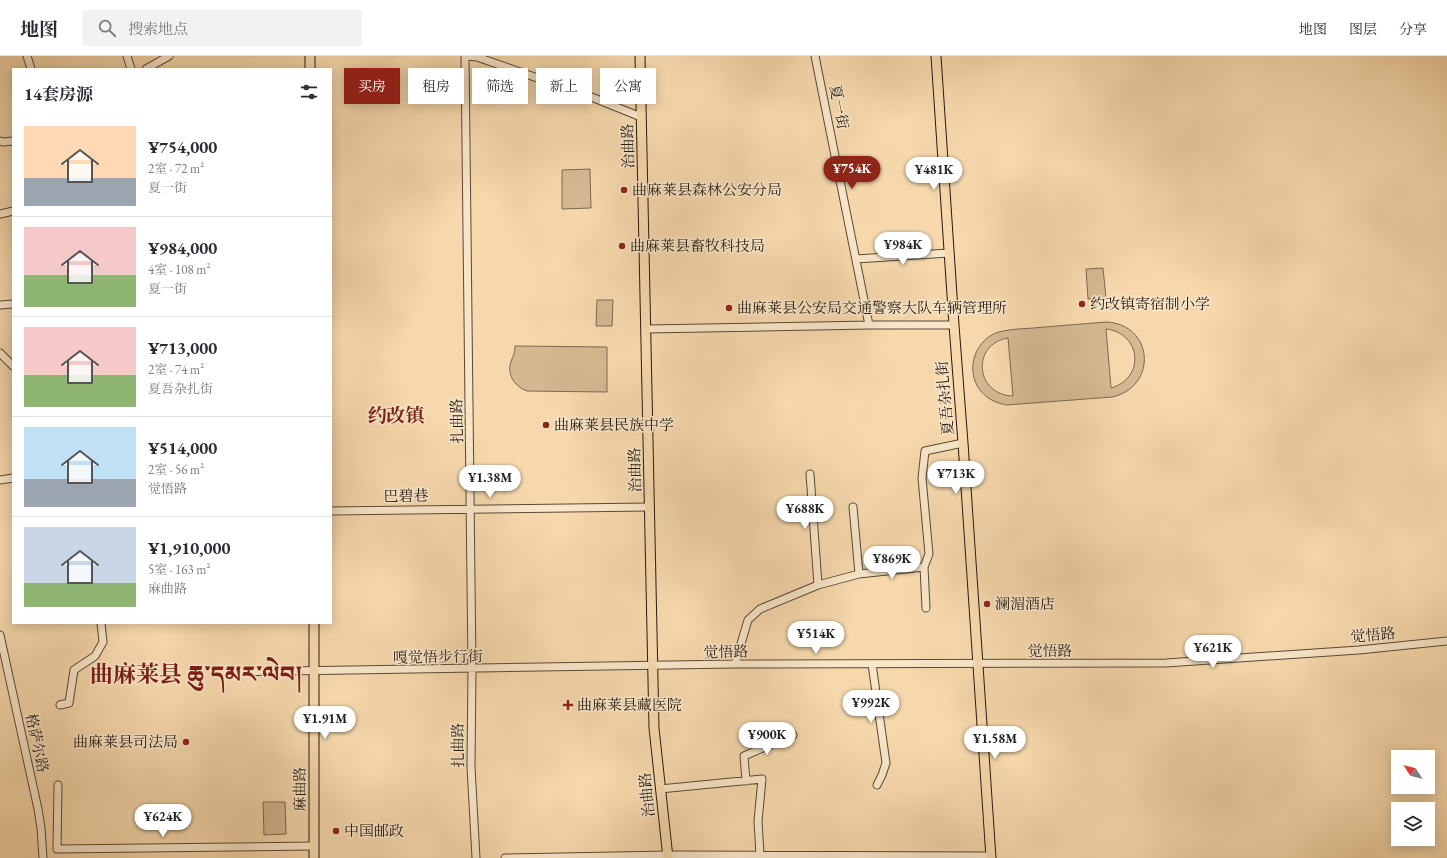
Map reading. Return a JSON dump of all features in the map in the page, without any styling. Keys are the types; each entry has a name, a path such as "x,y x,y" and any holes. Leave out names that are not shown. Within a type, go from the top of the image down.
{"main road":[{"path":"310,56 310,68"},
{"name":"治曲路","path":"640,56 654,728 668,856"},
{"name":"夏吾杂扎街","path":"936,56 991,857"},
{"name":"麻曲路","path":"314,624 314,858"}],"street":[{"path":"27,56 31,68"},
{"path":"127,56 131,68"},
{"path":"148,68 169,56"},
{"path":"466,56 477,57 589,96 641,117"},
{"name":"扎曲路","path":"466,56 471,508 471,767 476,858"},
{"name":"夏一街","path":"816,57 869,325"},
{"path":"0,141 12,141"},
{"path":"0,214 12,211"},
{"path":"856,259 949,253"},
{"path":"0,305 12,304"},
{"path":"646,329 954,325"},
{"path":"0,353 12,365"},
{"path":"926,608 924,567 929,554 922,478 925,451 963,443"},
{"path":"810,474 818,585"},
{"path":"0,480 12,478"},
{"path":"852,506 859,574"},
{"name":"巴碧巷","path":"332,511 471,508 650,507"},
{"path":"735,664 748,620 760,609 818,585 859,574 924,567"},
{"path":"60,705 68,703 74,670 95,656 103,642 101,624"},
{"name":"格萨尔路","path":"0,635 38,809 41,828 42,858"},
{"name":"觉悟路","path":"653,666 735,664 1166,662 1359,650 1447,641"},
{"path":"872,664 886,763 877,785"},
{"name":"嘎觉悟步行街","path":"224,672 314,672 653,666"},
{"path":"746,781 744,756 793,735"},
{"path":"660,789 762,779 758,821 760,856"},
{"path":"58,785 57,849 314,846"},
{"path":"505,858 668,856 991,857"}],"shaded area":[{"path":"590,169 591,208 562,209 562,170"},
{"path":"1103,268 1106,298 1088,299 1086,269"},
{"path":"597,300 613,300 612,326 596,326"},
{"path":"1106,322 1122,325 1134,333 1141,344 1144,356 1143,369 1137,381 1127,391 1112,397 1007,405 988,398 977,386 973,374 976,352 984,341 996,333 1009,330","holes":["1106,329 1118,332 1126,338 1132,347 1135,356 1134,366 1130,375 1122,383 1111,388","1008,338 1013,396 1000,393 991,387 985,379 982,369 983,359 988,349 996,342"]},
{"path":"515,346 607,347 607,392 527,391 519,387 510,374 510,365"},
{"path":"263,802 285,802 286,834 264,835"}],"place":[{"name":"曲麻莱县森林公安分局","path":"624,190"},
{"name":"曲麻莱县畜牧科技局","path":"622,246"},
{"name":"约改镇寄宿制小学","path":"1082,304"},
{"name":"曲麻莱县公安局交通警察大队车辆管理所","path":"729,308"},
{"name":"曲麻莱县民族中学","path":"546,425"},
{"name":"澜湄酒店","path":"987,604"},
{"name":"曲麻莱县藏医院","path":"568,705"},
{"name":"曲麻莱县司法局","path":"186,742"},
{"name":"中国邮政","path":"336,831"}],"district":[{"name":"约改镇","path":"396,415"},
{"name":"曲麻莱县 ཆུ་དམར་ལེབ།","path":"196,674"}]}
